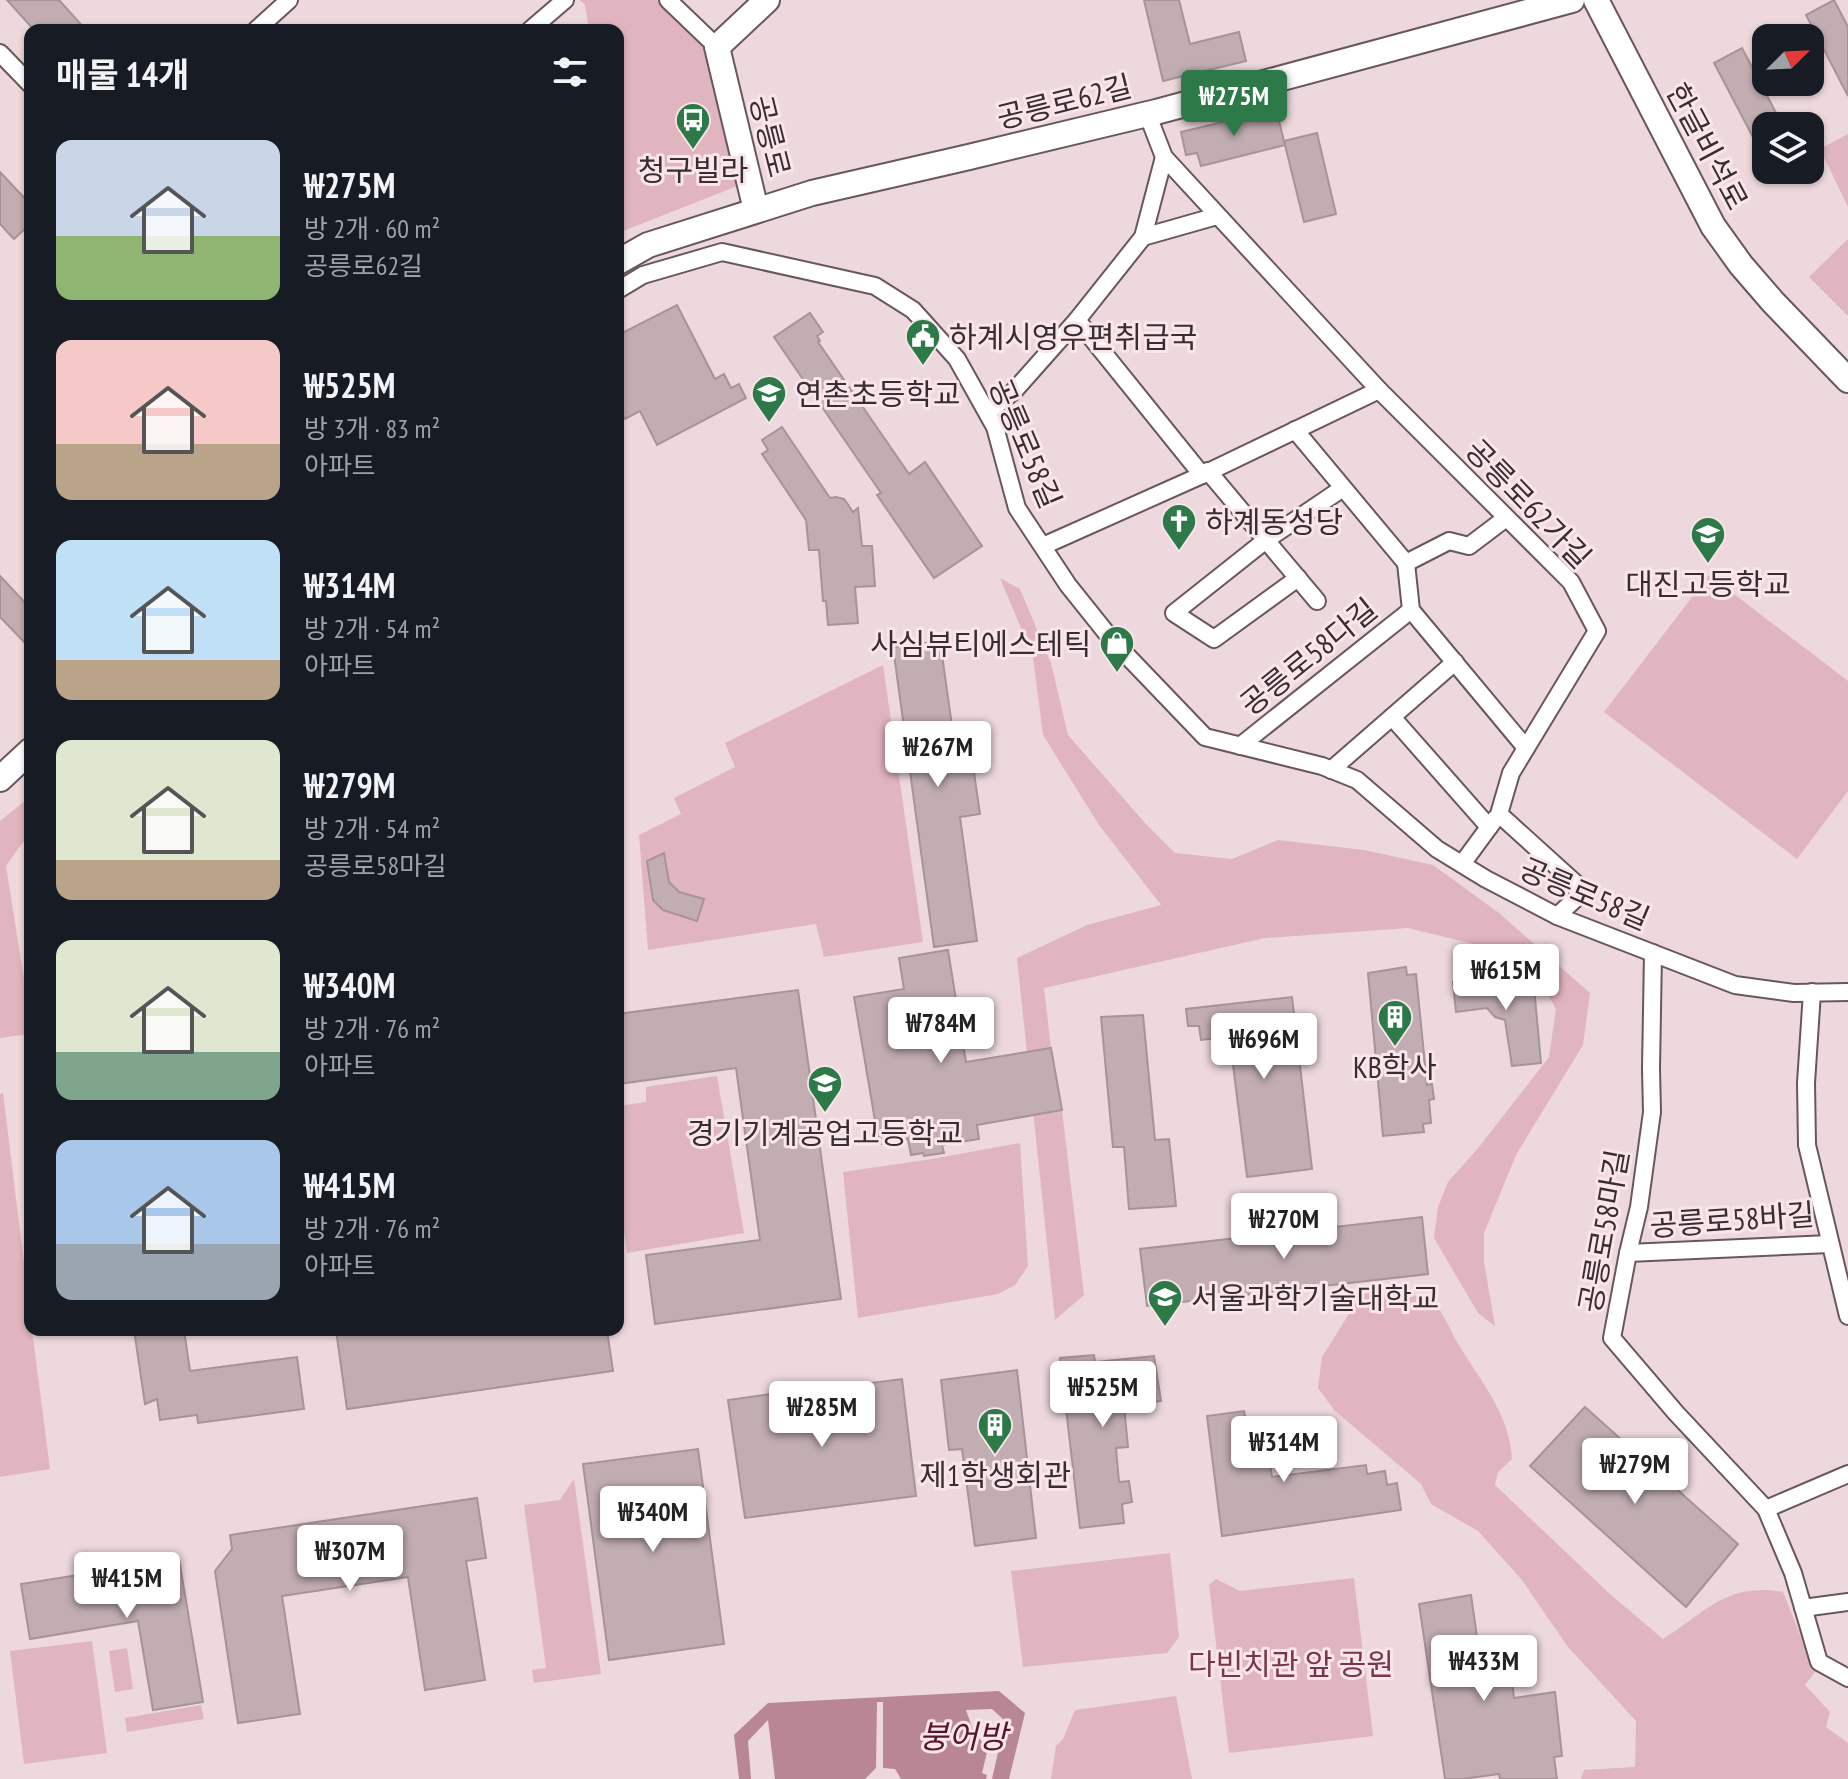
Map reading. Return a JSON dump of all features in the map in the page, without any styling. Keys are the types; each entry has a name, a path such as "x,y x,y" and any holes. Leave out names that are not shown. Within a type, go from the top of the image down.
{"street":[{"path":"263,24 289,0"},
{"path":"537,24 565,0"},
{"path":"668,0 717,47 767,0"},
{"name":"공릉로62길","path":"756,210 812,193 1147,113 1572,0"},
{"name":"한글비석로","path":"1596,0 1713,226 1773,302 1848,380"},
{"name":"공릉로","path":"624,259 648,245 756,210 717,47"},
{"path":"0,53 24,78"},
{"name":"공릉로62가길","path":"1147,113 1164,157 1379,390 1571,582 1597,631 1511,773 1494,821 1462,864"},
{"path":"988,412 1014,391 1077,320 1143,237 1164,157"},
{"path":"1143,237 1217,216"},
{"name":"공릉로58길","path":"624,286 643,275 722,252 875,286 913,310 957,359 995,427 1017,508 1068,585 1112,640 1205,737 1322,766 1357,780 1437,849 1557,916 1735,985 1794,993 1848,992"},
{"path":"1077,320 1317,601"},
{"path":"1043,546 1379,390"},
{"path":"1295,430 1406,563 1449,541 1469,546 1506,518"},
{"path":"1298,578 1214,639 1174,613 1266,540 1343,488"},
{"name":"공릉로58다길","path":"1406,563 1411,610 1526,748"},
{"name":"공릉로58다길","path":"1240,746 1411,610"},
{"path":"1331,770 1455,662"},
{"path":"1392,717 1494,821 1584,891 1557,916"},
{"path":"0,779 24,757"},
{"name":"공릉로58마길","path":"1653,953 1652,1112 1639,1207 1612,1338 1676,1413 1766,1509 1793,1573 1819,1662 1848,1678"},
{"name":"공릉로58바길","path":"1628,1253 1830,1244 1807,1145 1806,1083 1812,992"},
{"path":"1830,1244 1848,1316"},
{"path":"1766,1509 1848,1474"},
{"path":"1803,1608 1848,1602"}],"green space":[{"path":"580,0 657,0 711,52 740,185 624,231 624,24 588,24 585,5"},
{"path":"1848,134 1848,207 1824,157 1824,147"},
{"path":"1848,239 1848,316 1809,277"},
{"path":"1709,575 1848,681 1848,791 1797,859 1604,712"},
{"path":"1000,578 1020,589 1051,663 1068,735 1175,853 1232,859 1278,840 1364,850 1433,865 1499,913 1590,993 1583,1045 1516,1155 1484,1233 1484,1262 1495,1326 1478,1313 1434,1238 1438,1207 1448,1182 1549,1057 1556,1009 1527,957 1408,928 1265,938 1044,988 1084,1295 1055,1320 1017,958 1087,925 1161,905 1099,825 1043,735 1033,657"},
{"path":"883,665 923,942 824,957 816,924 648,950 639,835 681,814 674,798 735,767 725,743"},
{"path":"24,802 24,840 6,866 24,979 24,1035 0,1038 0,821"},
{"path":"717,1076 744,1233 627,1253 624,1232 624,1105 646,1102 646,1087"},
{"path":"3,1093 24,1263 24,1336 33,1336 50,1469 0,1477 0,1094"},
{"path":"1020,1143 1028,1266 1015,1285 998,1294 858,1318 843,1172"},
{"path":"1362,1293 1411,1295 1435,1304 1506,1427 1512,1459 1498,1472 1495,1485 1610,1594 1663,1639 1732,1595 1764,1590 1783,1592 1815,1672 1805,1685 1830,1712 1826,1727 1848,1743 1848,1779 1581,1779 1584,1770 1635,1767 1636,1721 1568,1647 1522,1580 1478,1531 1431,1504 1421,1484 1334,1410 1318,1388 1322,1357"},
{"path":"574,1479 601,1674 534,1683 532,1670 546,1668 524,1505 560,1500"},
{"path":"1170,1553 1179,1637 1167,1653 1023,1667 1011,1571"},
{"name":"다빈치관 앞 공원","path":"1354,1578 1373,1736 1229,1753 1209,1585 1216,1579 1240,1591"},
{"path":"92,1641 107,1753 24,1764 10,1651"},
{"path":"127,1648 133,1689 115,1692 109,1651"},
{"path":"1176,1696 1192,1779 1051,1779 1056,1746 1063,1739 1075,1710"},
{"path":"201,1705 204,1719 127,1732 125,1718"}],"water":[{"name":"붕어방","path":"999,1691 1025,1713 1009,1779 739,1779 734,1735 768,1703"}],"pier":[{"path":"877,1702 883,1702 883,1768 895,1769 901,1779 865,1779 876,1768"},
{"path":"992,1709 1005,1721 992,1779 986,1779 987,1775 982,1773 988,1748 974,1733 966,1710"},
{"path":"768,1720 775,1779 751,1779 748,1741"}],"building":[{"path":"7,0 59,0 81,24 29,24"},
{"path":"1144,0 1179,0 1190,44 1239,32 1246,61 1163,81"},
{"path":"1834,0 1848,27 1848,96 1824,50 1824,24 1811,24 1806,15"},
{"path":"1742,48 1752,67 1752,96 1767,96 1776,112 1752,112 1752,135 1714,63"},
{"path":"1276,109 1285,145 1201,166 1197,153 1186,155 1181,132"},
{"path":"1317,133 1336,214 1304,222 1284,141"},
{"path":"0,172 24,198 24,230 14,239 0,224"},
{"path":"677,305 715,379 724,374 731,388 739,384 746,398 657,445 640,411 624,417 624,332"},
{"path":"810,313 823,332 817,336 818,342 909,474 925,462 982,546 934,578 877,495 881,493 774,337"},
{"path":"782,427 830,498 844,499 853,512 858,508 862,546 872,546 875,586 855,587 858,623 828,625 819,550 809,550 806,520 762,454 768,450 762,440"},
{"path":"0,576 24,602 24,642 0,617"},
{"path":"940,641 953,733 968,731 980,814 960,817 977,941 934,947 893,647"},
{"path":"664,853 669,882 679,892 704,899 697,921 663,910 653,900 647,861"},
{"path":"948,950 966,1062 1051,1048 1062,1110 977,1125 979,1139 942,1145 944,1153 911,1155 908,1139 879,1144 854,997 904,989 899,958"},
{"name":"KB학사","path":"1406,967 1407,975 1416,974 1427,1085 1432,1084 1434,1099 1429,1100 1431,1123 1423,1124 1424,1132 1383,1136 1368,973"},
{"path":"1518,975 1534,987 1541,1063 1512,1066 1505,1020 1495,1017 1487,1008 1456,1012 1453,982"},
{"path":"798,990 841,1299 655,1324 646,1255 760,1240 736,1068 624,1083 624,1013"},
{"path":"1292,997 1312,1169 1247,1177 1233,1065 1240,1058 1237,1036 1201,1040 1199,1026 1188,1026 1186,1009"},
{"path":"1143,1015 1155,1140 1169,1139 1176,1206 1129,1209 1124,1147 1113,1147 1101,1017"},
{"path":"1422,1217 1428,1274 1147,1306 1140,1249"},
{"path":"135,1336 185,1336 190,1371 297,1357 304,1409 198,1423 197,1415 160,1420 157,1399 145,1404"},
{"path":"337,1336 608,1336 613,1371 347,1409"},
{"path":"1094,1355 1095,1362 1154,1356 1161,1401 1124,1406 1128,1447 1116,1448 1119,1482 1129,1481 1132,1502 1122,1504 1124,1523 1080,1528 1060,1358"},
{"name":"제1학생회관","path":"1017,1370 1036,1538 975,1546 962,1449 949,1450 941,1380"},
{"path":"902,1379 916,1496 745,1518 728,1400 800,1390 802,1396 856,1390 856,1385"},
{"path":"1585,1407 1738,1544 1686,1607 1530,1466"},
{"path":"1244,1411 1246,1421 1263,1418 1272,1477 1366,1465 1367,1474 1385,1471 1387,1485 1397,1483 1401,1510 1222,1536 1207,1416"},
{"path":"698,1449 724,1644 609,1660 583,1464"},
{"path":"477,1498 486,1558 466,1561 485,1680 425,1690 408,1577 282,1596 300,1714 238,1723 215,1571 232,1549 230,1535"},
{"path":"179,1559 203,1702 153,1710 138,1621 30,1639 21,1584"},
{"path":"1471,1595 1479,1651 1508,1646 1514,1698 1555,1692 1562,1756 1554,1757 1557,1779 1500,1779 1499,1774 1445,1779 1419,1604"}],"place":[{"name":"청구빌라","path":"693,151"},
{"name":"하계시영우편취급국","path":"923,367"},
{"name":"연촌초등학교","path":"769,424"},
{"name":"하계동성당","path":"1179,552"},
{"name":"대진고등학교","path":"1708,565"},
{"name":"사심뷰티에스테틱","path":"1117,674"},
{"name":"KB학사","path":"1395,1048"},
{"name":"경기기계공업고등학교","path":"825,1114"},
{"name":"서울과학기술대학교","path":"1165,1328"},
{"name":"제1학생회관","path":"995,1456"}]}
